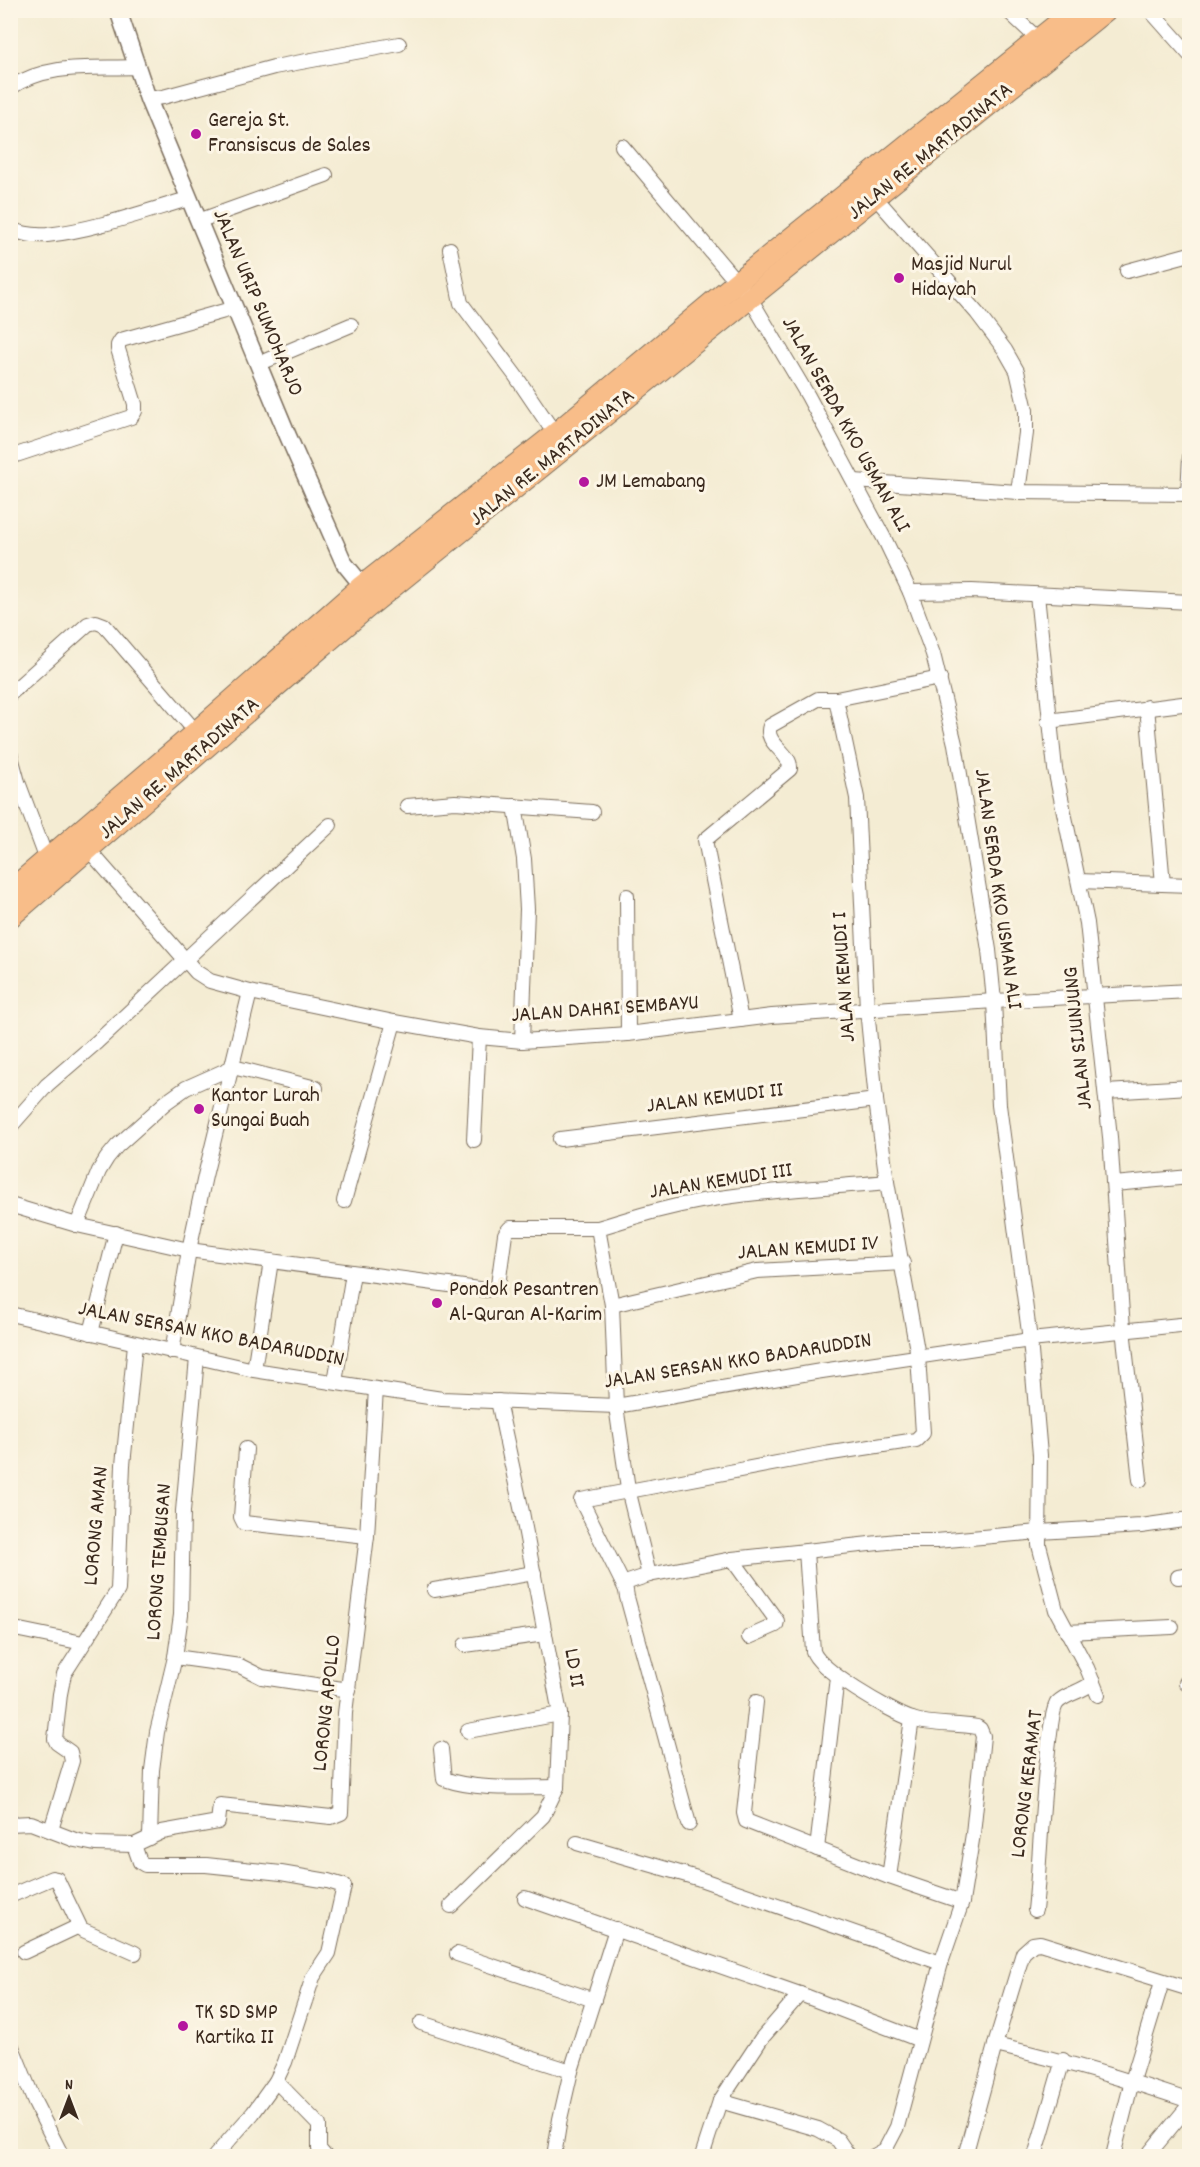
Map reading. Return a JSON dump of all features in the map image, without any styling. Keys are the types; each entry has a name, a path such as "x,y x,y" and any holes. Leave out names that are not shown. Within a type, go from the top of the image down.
{"highway":[{"path":"10,891 47,860 82,842 196,732 369,594 555,434 744,289 1075,10"},
{"name":"JALAN RE. MARTADINATA","path":"10,917 82,842 369,594 744,289 875,197 1106,10"}],"street":[{"name":"JALAN URIP SUMOHARJO","path":"118,10 136,67 188,200 332,538 344,563 369,594"},
{"path":"1007,10 1039,40"},
{"path":"1150,10 1190,55"},
{"path":"148,99 274,67 399,44"},
{"path":"10,88 35,76 61,69 136,67"},
{"name":"JALAN SERDA KKO USMAN ALI","path":"622,146 744,289 808,396 910,591 940,678 955,744 970,831 994,1001 1000,1114 1030,1340 1040,1455 1039,1532"},
{"path":"198,222 326,175"},
{"path":"875,197 977,313 1005,350 1017,371 1026,410 1026,433 1018,492"},
{"path":"10,229 31,235 47,235 95,225 188,200"},
{"path":"450,249 461,303 515,375 555,434"},
{"path":"1127,271 1190,254"},
{"path":"10,457 132,417 135,404 118,350 121,340 235,308"},
{"path":"258,364 351,325"},
{"path":"854,481 1018,492 1189,494 1190,456"},
{"path":"910,591 972,591 1190,602"},
{"name":"JALAN SIJUNJUNG","path":"1037,595 1048,721 1055,769 1088,923 1114,1184 1123,1329 1140,1480"},
{"path":"10,694 88,624 99,623 104,625 196,732"},
{"path":"741,1020 705,840 790,769 788,759 769,736 770,726 818,699 836,699 940,678"},
{"name":"JALAN KEMUDI I","path":"628,1489 919,1439 923,1429 918,1356 887,1182 876,1100 867,1009 857,798 836,699"},
{"path":"1048,721 1190,703"},
{"path":"1147,707 1163,884"},
{"path":"10,753 18,782 47,860"},
{"path":"407,806 455,802 592,812"},
{"path":"515,806 524,859 527,909 522,1041"},
{"path":"10,1127 47,1085 186,960 330,825"},
{"name":"JALAN DAHRI SEMBAYU","path":"82,842 205,979 250,992 479,1037 522,1041 628,1034 741,1020 867,1009 1190,991"},
{"path":"1079,881 1190,885"},
{"path":"627,896 628,1034"},
{"path":"172,1352 189,1250 205,1176 250,992"},
{"path":"344,1201 394,1022"},
{"path":"474,1140 479,1037"},
{"path":"77,1225 99,1171 117,1146 175,1095 233,1067 316,1088"},
{"path":"1106,1092 1190,1087"},
{"name":"JALAN KEMUDI II","path":"560,1139 876,1100"},
{"path":"1114,1184 1190,1177"},
{"name":"JALAN KEMUDI III","path":"353,1273 490,1290 495,1288 500,1280 505,1234 513,1227 598,1228 659,1210 701,1202 887,1182"},
{"path":"10,1205 77,1225 189,1250 353,1273 335,1382"},
{"path":"598,1228 612,1305 615,1335 616,1406 628,1489 649,1575"},
{"path":"91,1333 116,1233"},
{"path":"254,1370 271,1262"},
{"name":"JALAN KEMUDI IV","path":"612,1305 757,1271 903,1263"},
{"name":"JALAN SERSAN KKO BADARUDDIN","path":"10,1314 254,1370 376,1389 442,1399 616,1406 918,1356 1030,1340 1190,1324"},
{"name":"LORONG AMAN","path":"51,1830 72,1761 70,1752 55,1739 61,1684 64,1674 83,1642 118,1590 123,1465 135,1344"},
{"name":"LORONG TEMBUSAN","path":"150,1838 152,1770 157,1732 175,1657 181,1615 183,1511 197,1358"},
{"name":"LORONG APOLLO","path":"150,1838 177,1828 197,1827 218,1822 220,1804 331,1817 338,1815 341,1809 341,1772 367,1536 376,1389"},
{"name":"LD II","path":"451,1906 543,1816 557,1787 560,1714 534,1573 498,1401"},
{"path":"246,1449 241,1517 244,1523 367,1536"},
{"path":"628,1489 581,1500 625,1588 689,1824"},
{"path":"625,1588 628,1582 649,1575 732,1559 897,1541 936,1541 1141,1526 1190,1518"},
{"name":"LORONG KERAMAT","path":"1035,1910 1046,1767 1053,1712 1059,1701 1087,1688 1096,1689 1056,1610 1039,1545 1039,1532"},
{"path":"806,1551 813,1651 816,1658 837,1677 912,1719 973,1726 980,1729 983,1736 975,1823 962,1902 941,1963 897,2127 881,2154"},
{"path":"732,1559 777,1621 776,1625 749,1636"},
{"path":"434,1590 534,1573"},
{"path":"1067,1632 1172,1627"},
{"path":"10,1628 83,1642"},
{"path":"465,1644 545,1634"},
{"path":"175,1657 240,1666 262,1677 349,1690"},
{"path":"817,1849 837,1677"},
{"path":"756,1702 744,1819 749,1823 889,1877 962,1902"},
{"path":"468,1731 560,1714"},
{"path":"889,1877 912,1719"},
{"path":"441,1749 444,1779 452,1782 474,1785 557,1787"},
{"path":"10,1824 31,1823 85,1842 134,1845 150,1838"},
{"path":"578,1843 697,1878 941,1963"},
{"path":"134,1845 140,1862 145,1865 232,1867 328,1881 344,1886 329,1953 313,1977 285,2062 276,2081 253,2113 215,2157"},
{"path":"10,1896 52,1878 57,1879 79,1926 88,1934 135,1953"},
{"path":"525,1898 800,1994 920,2040"},
{"path":"24,1952 79,1926"},
{"path":"554,2157 572,2071 616,1929"},
{"path":"965,2157 1023,1953 1033,1944 1040,1943 1190,1989"},
{"path":"457,1954 594,2000"},
{"path":"1113,2157 1132,2081 1162,1982"},
{"path":"702,2157 720,2101 761,2039 800,1994"},
{"path":"421,2023 572,2071"},
{"path":"10,2042 16,2071 62,2157"},
{"path":"995,2045 1062,2060 1132,2081 1190,2103 1147,2157"},
{"path":"1035,2157 1062,2060"},
{"path":"276,2081 319,2126 319,2149 325,2157"},
{"path":"720,2101 818,2129 837,2140 849,2157"}],"place":[{"name":"Gereja St. Fransiscus de Sales","path":"196,134"},
{"name":"Masjid Nurul Hidayah","path":"899,278"},
{"name":"JM Lemabang","path":"584,482"},
{"name":"Kantor Lurah Sungai Buah","path":"199,1109"},
{"name":"Pondok Pesantren Al-Quran Al-Karim","path":"437,1303"},
{"name":"TK SD SMP Kartika II","path":"183,2026"}]}
